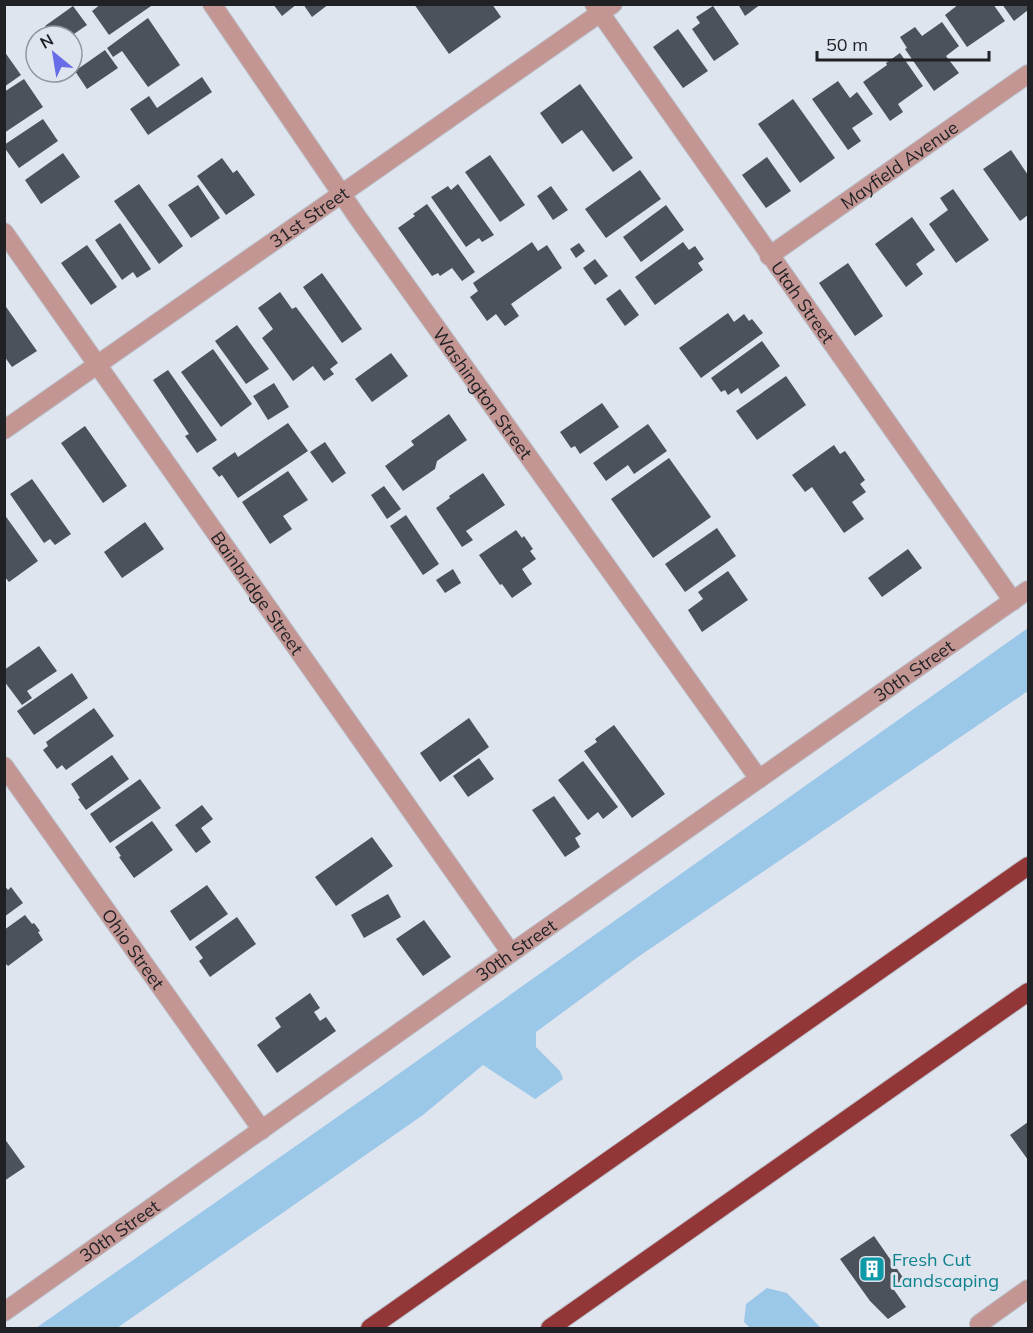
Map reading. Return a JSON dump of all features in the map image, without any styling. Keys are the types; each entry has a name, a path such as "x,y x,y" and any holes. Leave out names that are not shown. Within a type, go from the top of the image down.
{"highway":[{"path":"370,1329 1029,866"},
{"path":"550,1329 1029,992"}],"street":[{"name":"Washington Street","path":"212,4 365,228 759,779"},
{"name":"31st Street","path":"4,430 343,194 602,8"},
{"name":"Utah Street","path":"602,8 769,256 1013,601"},
{"name":"Mayfield Avenue","path":"769,256 1025,83"},
{"name":"Bainbridge Street","path":"4,232 511,953"},
{"name":"30th Street","path":"8,1302 262,1130 1029,590"},
{"name":"Ohio Street","path":"4,766 262,1130"},
{"path":"979,1324 1029,1289"}],"water":[{"path":"1028,628 1028,691 638,957 536,1032 536,1047 560,1071 563,1079 535,1099 483,1065 423,1115 117,1328 36,1328 373,1092"},
{"path":"767,1288 787,1293 821,1328 750,1328 744,1322 746,1304"}],"building":[{"path":"101,4 154,4 109,35 92,11"},
{"path":"273,4 297,4 282,16"},
{"path":"303,4 329,4 312,17"},
{"path":"414,4 492,4 501,17 449,54"},
{"path":"738,4 761,4 745,16"},
{"path":"959,4 993,4 1005,21 967,47 945,15"},
{"path":"1002,4 1028,4 1028,10 1014,21"},
{"path":"73,6 87,25 84,27 84,24 48,24"},
{"path":"713,6 739,44 714,61 692,29 700,23 696,17"},
{"path":"148,18 180,65 148,87 122,51 113,57 107,48"},
{"path":"942,22 959,46 946,56 959,73 934,91 905,49 907,48 900,37 915,27 922,36"},
{"path":"678,29 708,71 683,88 653,47"},
{"path":"105,50 118,68 87,89 84,84 84,65"},
{"path":"4,51 21,75 4,87"},
{"path":"900,53 923,86 898,104 903,112 890,121 863,82"},
{"path":"202,77 212,92 148,135 130,109 149,96 157,108"},
{"path":"24,79 24,84 27,84 43,107 4,133 4,92"},
{"path":"838,81 850,98 857,92 873,114 852,128 861,141 848,150 812,99"},
{"path":"580,84 633,158 613,172 582,130 562,144 540,113"},
{"path":"793,99 835,158 800,183 758,124"},
{"path":"43,119 58,141 19,168 4,145"},
{"path":"1011,150 1028,175 1028,215 1020,221 983,169"},
{"path":"63,153 80,177 41,204 25,180"},
{"path":"490,155 525,205 500,222 465,172"},
{"path":"767,157 791,191 766,208 742,175"},
{"path":"222,158 233,173 237,170 255,195 226,215 197,176"},
{"path":"640,170 661,199 606,238 585,209"},
{"path":"139,184 183,246 159,264 114,201"},
{"path":"458,184 494,235 482,242 479,238 466,247 431,197 448,186 451,190"},
{"path":"198,185 220,218 191,238 168,205"},
{"path":"551,186 568,210 553,220 537,196"},
{"path":"953,189 989,240 956,263 929,224 948,210 940,198"},
{"path":"427,204 475,272 462,281 452,268 440,276 438,273 432,276 398,228"},
{"path":"666,205 684,230 641,262 623,237"},
{"path":"912,217 935,250 916,264 923,274 906,287 875,244"},
{"path":"120,223 151,269 137,278 133,272 122,280 95,240"},
{"path":"532,242 538,251 547,245 562,268 511,304 519,316 505,326 496,314 487,321 470,297 478,291 473,283"},
{"path":"683,242 689,250 695,246 704,259 698,263 703,270 655,305 635,277"},
{"path":"579,243 585,251 576,258 570,249"},
{"path":"87,245 117,287 91,305 61,263"},
{"path":"595,259 608,276 595,285 583,268"},
{"path":"848,263 883,316 855,336 819,283"},
{"path":"322,273 362,329 342,343 303,287"},
{"path":"620,289 639,315 625,326 606,299"},
{"path":"280,292 292,309 296,307 338,363 330,369 334,374 324,381 313,366 293,381 262,338 273,329 258,308"},
{"path":"4,304 37,351 12,367 4,356"},
{"path":"728,313 734,322 744,314 749,321 752,319 763,333 701,378 679,348"},
{"path":"237,325 269,369 246,384 215,341"},
{"path":"762,341 780,366 741,394 738,388 728,395 725,390 721,392 711,378"},
{"path":"213,349 252,404 221,427 181,372"},
{"path":"391,353 408,376 372,402 355,379"},
{"path":"168,370 217,440 197,453 185,436 189,434 153,380"},
{"path":"786,376 806,405 757,440 736,411"},
{"path":"274,383 289,407 268,420 253,396"},
{"path":"602,403 619,427 580,454 575,446 571,448 560,432"},
{"path":"449,414 467,440 437,461 435,469 403,491 385,466 414,445 411,441"},
{"path":"288,423 308,451 238,498 222,475 219,477 212,468 235,452 238,457"},
{"path":"648,424 667,451 634,474 628,465 606,481 593,463"},
{"path":"85,426 127,486 103,503 61,443"},
{"path":"325,442 346,473 332,483 310,452"},
{"path":"834,445 840,454 845,451 865,480 860,484 866,492 852,502 864,519 844,533 812,487 805,492 792,475"},
{"path":"669,458 711,517 653,558 611,499"},
{"path":"288,471 308,500 283,516 292,529 270,544 242,502"},
{"path":"483,473 505,505 466,531 473,540 462,547 436,508 450,498 449,496"},
{"path":"32,479 71,534 55,545 50,539 44,543 10,494"},
{"path":"384,486 401,509 387,519 371,495"},
{"path":"4,514 38,561 9,582 4,576"},
{"path":"406,515 439,564 423,575 390,526"},
{"path":"145,522 164,549 122,578 104,552"},
{"path":"717,528 736,556 685,592 665,564"},
{"path":"516,530 522,538 524,536 533,549 530,551 536,559 522,569 532,584 512,598 479,555"},
{"path":"908,549 922,568 882,597 868,578"},
{"path":"453,569 461,583 445,593 436,580"},
{"path":"728,571 748,600 702,632 688,610 703,599 698,592"},
{"path":"39,646 57,671 27,691 32,698 22,705 4,681 4,670"},
{"path":"72,673 88,698 34,735 17,711"},
{"path":"94,708 114,736 66,770 62,765 57,769 43,750 48,746 46,742"},
{"path":"469,718 489,747 440,782 420,753"},
{"path":"614,725 665,794 632,818 584,751 597,742 595,739"},
{"path":"112,755 129,779 86,810 71,784"},
{"path":"479,758 494,779 468,797 453,776"},
{"path":"583,761 618,807 603,819 598,812 588,820 558,780"},
{"path":"140,779 161,808 110,843 90,814"},
{"path":"554,796 581,834 575,838 580,847 565,857 532,810"},
{"path":"202,805 213,819 201,828 211,842 196,853 175,825"},
{"path":"152,821 173,850 134,878 119,857 121,856 115,847"},
{"path":"372,837 393,866 336,906 315,877"},
{"path":"4,885 8,890 11,887 23,903 4,917"},
{"path":"207,885 228,914 190,941 170,911"},
{"path":"388,894 401,917 364,938 351,915"},
{"path":"25,915 40,931 38,932 43,940 8,966 4,962 4,930"},
{"path":"237,917 256,944 210,977 199,961 203,958 195,947"},
{"path":"424,920 451,957 423,976 396,939"},
{"path":"310,993 320,1008 314,1012 320,1021 326,1017 336,1031 277,1073 257,1045 281,1027 275,1018"},
{"path":"1028,1122 1028,1160 1010,1135"},
{"path":"4,1138 25,1167 4,1181"},
{"name":"Fresh Cut Landscaping","path":"874,1236 904,1279 892,1287 906,1307 888,1319 870,1301 840,1259"}],"place":[{"name":"Fresh Cut Landscaping","path":"872,1269"}]}
